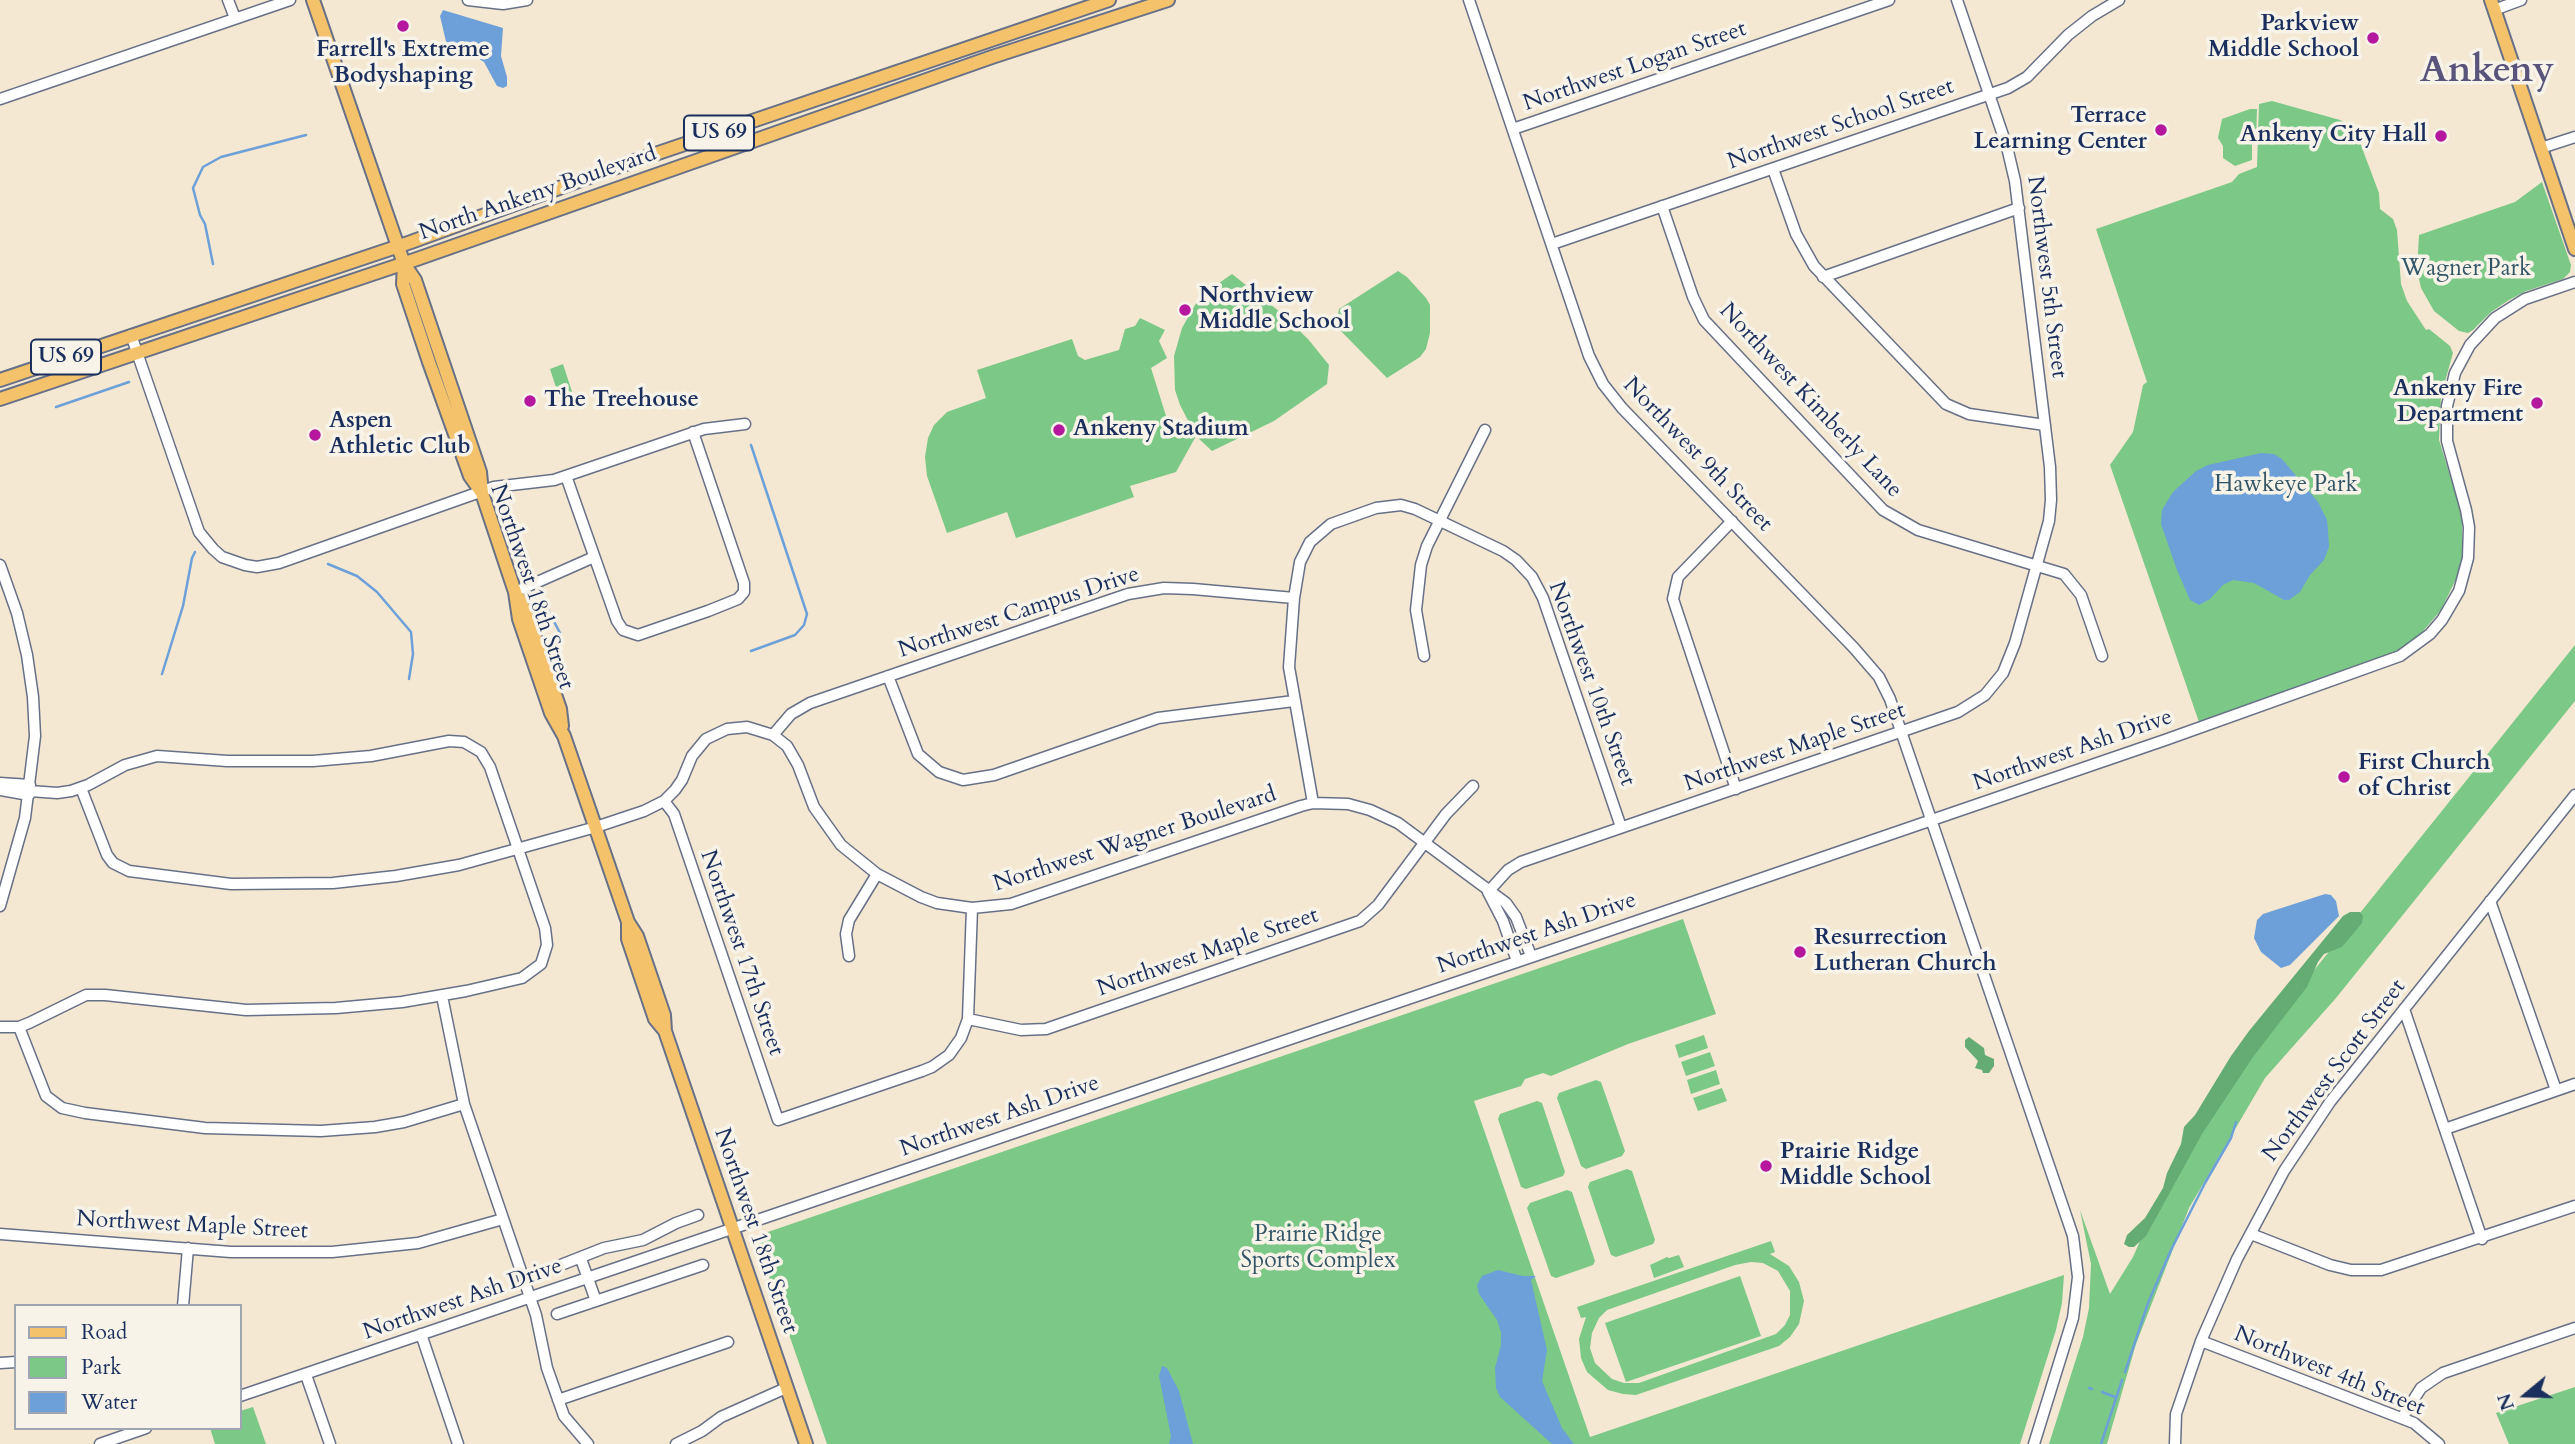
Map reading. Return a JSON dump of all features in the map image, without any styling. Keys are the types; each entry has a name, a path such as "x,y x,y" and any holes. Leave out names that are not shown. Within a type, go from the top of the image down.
{"main road":[{"name":"Northwest 18th Street","path":"313,0 404,264 403,284 429,362 470,476 482,493 515,592 519,620 551,712 564,736 628,922 628,939 647,996 655,1019 665,1031 806,1444"},
{"name":"North Ankeny Boulevard","path":"0,380 1109,0"},
{"name":"North Ankeny Boulevard","path":"0,400 404,264 992,57 1161,1"},
{"path":"2492,5 2575,249"}],"street":[{"path":"228,0 235,18"},
{"path":"0,99 290,0"},
{"path":"468,0 503,4 527,0"},
{"name":"Northwest 9th Street","path":"1469,0 1589,356 1603,384 1622,408 1872,668 1885,688 2067,1214 2075,1246 2078,1277 2073,1318 2034,1444"},
{"name":"Northwest Logan Street","path":"1513,129 1889,0"},
{"name":"Northwest 5th Street","path":"1957,0 2007,147 2019,208 2045,425 2051,500 2037,565"},
{"name":"Northwest School Street","path":"1552,244 2008,88 2028,77 2068,35 2119,0"},
{"path":"2492,5 2521,0"},
{"path":"2541,148 2575,137"},
{"path":"1773,169 1806,254 1823,277 1946,404 1969,414 2045,425"},
{"name":"Northwest Kimberly Lane","path":"1662,206 1693,297 1704,320 1883,510 1918,530 2064,574 2078,588 2102,656"},
{"path":"1823,277 2019,208"},
{"name":"Northwest Ash Drive","path":"242,1395 2385,663 2409,651 2430,634 2455,598 2468,558 2469,527 2466,510 2446,441 2446,406 2455,373 2470,345 2495,318 2525,299 2575,282"},
{"path":"131,335 194,521 205,541 222,557 245,565 268,566 507,484 540,483 693,432 745,424"},
{"path":"1424,656 1416,617 1416,587 1422,559 1485,430"},
{"path":"566,476 618,625 626,633 633,635 652,631 731,603 744,592 742,574 693,432"},
{"name":"Northwest 10th Street","path":"1313,803 1289,667 1294,598 1303,553 1314,538 1331,524 1376,508 1407,506 1503,551 1522,566 1535,583 1621,827"},
{"path":"1732,521 1684,569 1674,588 1673,599 1736,789"},
{"path":"515,592 594,557"},
{"path":"0,565 23,635 32,682 35,736 25,818 0,906"},
{"name":"Northwest Maple Street","path":"1488,892 1508,870 1521,862 1958,712 1978,701 1992,688 2008,664 2037,565"},
{"name":"Northwest Campus Drive","path":"773,735 790,714 806,705 1128,594 1164,588 1294,598"},
{"path":"888,676 918,754 939,772 963,780 994,775 1158,718 1294,701"},
{"path":"81,788 104,849 113,863 129,871 231,884 333,883 439,869 596,827 644,811 664,801 682,780 695,751 712,736 737,727 759,729 773,735"},
{"name":"Northwest Wagner Boulevard","path":"773,735 794,755 814,807 829,831 852,855 877,874 921,897 946,905 972,908 1011,904 1313,803 1361,806 1398,823 1506,903 1516,917 1531,956"},
{"path":"0,790 57,793 81,788 134,762 164,755 227,761 313,761 371,756 459,741 477,748 490,767 548,941 545,955 538,967 522,978 442,996 357,1007 267,1010 226,1009 86,995 19,1027 0,1027"},
{"path":"0,783 30,790"},
{"name":"Northwest Maple Street","path":"968,1019 1021,1030 1046,1029 1350,925 1370,914 1446,814 1473,786"},
{"name":"Northwest Scott Street","path":"2175,1444 2176,1414 2201,1340 2224,1284 2276,1183 2306,1136 2575,795"},
{"name":"Northwest 17th Street","path":"664,801 674,814 778,1120 932,1067 953,1051 968,1019"},
{"path":"849,956 846,934 849,920 877,874"},
{"name":"Northwest Wagner Boulevard","path":"1488,892 1503,921 1517,961"},
{"path":"2490,901 2556,1090"},
{"path":"968,1019 972,908"},
{"path":"442,996 464,1104 530,1297 540,1331 542,1354 558,1400 574,1430 588,1444"},
{"path":"2404,1009 2482,1238"},
{"path":"19,1027 46,1096 62,1108 85,1113 216,1129 321,1131 404,1122 464,1104"},
{"path":"2445,1129 2575,1084"},
{"path":"2250,1234 2330,1265 2367,1271 2400,1265 2575,1206"},
{"path":"543,1272 604,1248 643,1240 698,1215"},
{"name":"Northwest Maple Street","path":"0,1234 281,1253 365,1250 418,1243 503,1219"},
{"path":"183,1304 188,1248"},
{"path":"581,1259 596,1301"},
{"path":"557,1314 703,1265"},
{"path":"2402,1418 2421,1388 2443,1373 2575,1328"},
{"path":"421,1334 458,1444"},
{"name":"Northwest 4th Street","path":"2201,1340 2414,1423 2439,1444"},
{"path":"558,1400 728,1342"},
{"path":"306,1375 330,1444"},
{"path":"676,1444 702,1431 721,1416 786,1388"},
{"path":"100,1444 140,1430"}],"green space":[{"name":"Hawkeye Park","path":"2272,101 2340,120 2356,132 2379,193 2380,209 2393,219 2397,230 2401,284 2407,301 2426,330 2429,329 2450,346 2453,353 2441,396 2439,440 2462,514 2462,557 2457,577 2441,610 2419,636 2397,651 2199,722 2110,465 2133,432 2143,385 2147,382 2096,229 2232,182 2239,174 2257,167 2259,104"},
{"path":"2257,109 2252,160 2235,166 2223,158 2223,146 2218,138 2222,119"},
{"name":"Wagner Park","path":"2542,182 2571,265 2570,272 2563,279 2526,291 2509,300 2468,333 2459,331 2434,311 2421,288 2417,270 2419,235 2515,202"},
{"path":"1398,271 1407,277 1430,305 1430,333 1426,349 1420,357 1387,378 1336,326 1339,309"},
{"name":"Ankeny Stadium","path":"1232,274 1280,312 1308,339 1329,365 1327,384 1274,421 1212,451 1196,436 1176,472 1130,486 1134,497 1016,538 1007,512 947,533 927,476 925,457 928,438 934,425 947,412 986,398 977,370 1072,339 1078,356 1085,360 1119,350 1125,329 1135,326 1140,318 1165,330 1159,341 1167,358 1151,368 1167,419 1195,434 1175,390 1174,356 1182,328 1195,305 1206,292"},
{"path":"563,364 575,401 562,406 550,369"},
{"path":"2575,645 2575,701 2336,998 2265,1078 2189,1208 2136,1344 2107,1444 2049,1444 2083,1337 2089,1308 2091,1264 2080,1210 2110,1294 2133,1257 2151,1216 2194,1140 2295,994"},
{"path":"2350,912 2360,912 2363,916 2362,923 2342,947 2324,954 2318,962 2307,987 2253,1057 2202,1134 2146,1236 2134,1247 2124,1244 2127,1235 2145,1218 2163,1188 2181,1144 2184,1127 2195,1115 2231,1056 2343,916"},
{"name":"Prairie Ridge Sports Complex","path":"1683,919 1716,1014 1628,1044 1551,1076 1543,1073 1525,1079 1521,1086 1474,1101 1590,1437 2064,1275 2056,1330 2020,1444 827,1444 758,1245 762,1234"},
{"path":"1704,1035 1708,1048 1679,1058 1675,1045"},
{"path":"1969,1037 1984,1048 1985,1055 1994,1059 1994,1066 1989,1073 1975,1068 1978,1061 1965,1047 1965,1040"},
{"path":"1710,1052 1715,1066 1686,1076 1681,1062"},
{"path":"1716,1070 1720,1084 1691,1094 1687,1080"},
{"path":"1596,1080 1601,1082 1625,1151 1622,1156 1586,1169 1581,1166 1557,1098 1559,1093"},
{"path":"1722,1088 1727,1101 1698,1111 1693,1098"},
{"path":"1537,1101 1542,1103 1565,1172 1563,1176 1526,1189 1521,1187 1498,1119 1500,1114"},
{"path":"1627,1169 1632,1171 1655,1240 1653,1244 1616,1257 1611,1255 1588,1187 1590,1182"},
{"path":"1567,1190 1572,1192 1595,1261 1593,1265 1556,1278 1551,1276 1527,1208 1530,1203"},
{"path":"1771,1241 1775,1252 1770,1254 1789,1266 1799,1282 1804,1301 1799,1324 1779,1346 1636,1395 1608,1390 1587,1372 1581,1358 1579,1339 1586,1317 1581,1318 1577,1307","holes":["1763,1263 1778,1271 1790,1291 1790,1315 1776,1334 1639,1383 1624,1383 1612,1379 1595,1363 1590,1348 1592,1333 1599,1318 1607,1310 1735,1265"]},
{"path":"1679,1255 1684,1267 1654,1278 1650,1265"},
{"path":"1740,1276 1761,1336 1626,1382 1605,1323"},
{"path":"2575,1387 2575,1444 2509,1444 2496,1413"},
{"path":"253,1407 266,1444 215,1444 211,1430 242,1430 242,1410"}],"water":[{"path":"443,10 503,28 501,56 507,86 497,86 484,62 447,46 440,16"},
{"path":"2261,453 2274,454 2282,459 2318,502 2327,520 2329,547 2324,560 2310,575 2300,592 2289,600 2284,600 2254,583 2233,580 2199,605 2190,600 2177,570 2161,524 2162,510 2173,492 2196,471 2208,465"},
{"path":"2325,894 2331,895 2336,901 2339,916 2290,965 2281,968 2261,952 2254,938 2257,920 2263,914"},
{"path":"1498,1270 1536,1276 1531,1280 1547,1350 1542,1381 1562,1428 1574,1444 1552,1444 1500,1397 1496,1388 1495,1368 1501,1345 1501,1332 1497,1320 1479,1294 1477,1285 1482,1276"},
{"path":"1162,1366 1167,1368 1179,1391 1193,1444 1169,1444 1171,1436 1159,1376"}],"waterway":[{"path":"213,264 205,224 193,188 203,167 221,157 306,135"},
{"path":"56,407 129,382"},
{"path":"751,445 807,614 804,625 795,635 751,651"},
{"path":"162,674 183,606 195,552"},
{"path":"328,564 357,576 377,592 411,632 413,654 409,679"},
{"path":"548,610 560,633"},
{"path":"2125,1372 2148,1303 2171,1250 2231,1138 2236,1122"},
{"path":"2101,1444 2122,1380"},
{"path":"2102,1392 2115,1397"}],"place":[{"name":"Farrell's Extreme Bodyshaping","path":"403,26"},
{"name":"Parkview Middle School","path":"2373,38"},
{"name":"Terrace Learning Center","path":"2161,130"},
{"name":"Ankeny City Hall","path":"2441,136"},
{"name":"Northview Middle School","path":"1185,310"},
{"name":"The Treehouse","path":"530,401"},
{"name":"Ankeny Fire Department","path":"2537,403"},
{"name":"Ankeny Stadium","path":"1059,430"},
{"name":"Aspen Athletic Club","path":"315,435"},
{"name":"First Church of Christ","path":"2344,777"},
{"name":"Resurrection Lutheran Church","path":"1800,952"},
{"name":"Prairie Ridge Middle School","path":"1766,1166"}],"district":[{"name":"Ankeny","path":"2487,72"}]}
